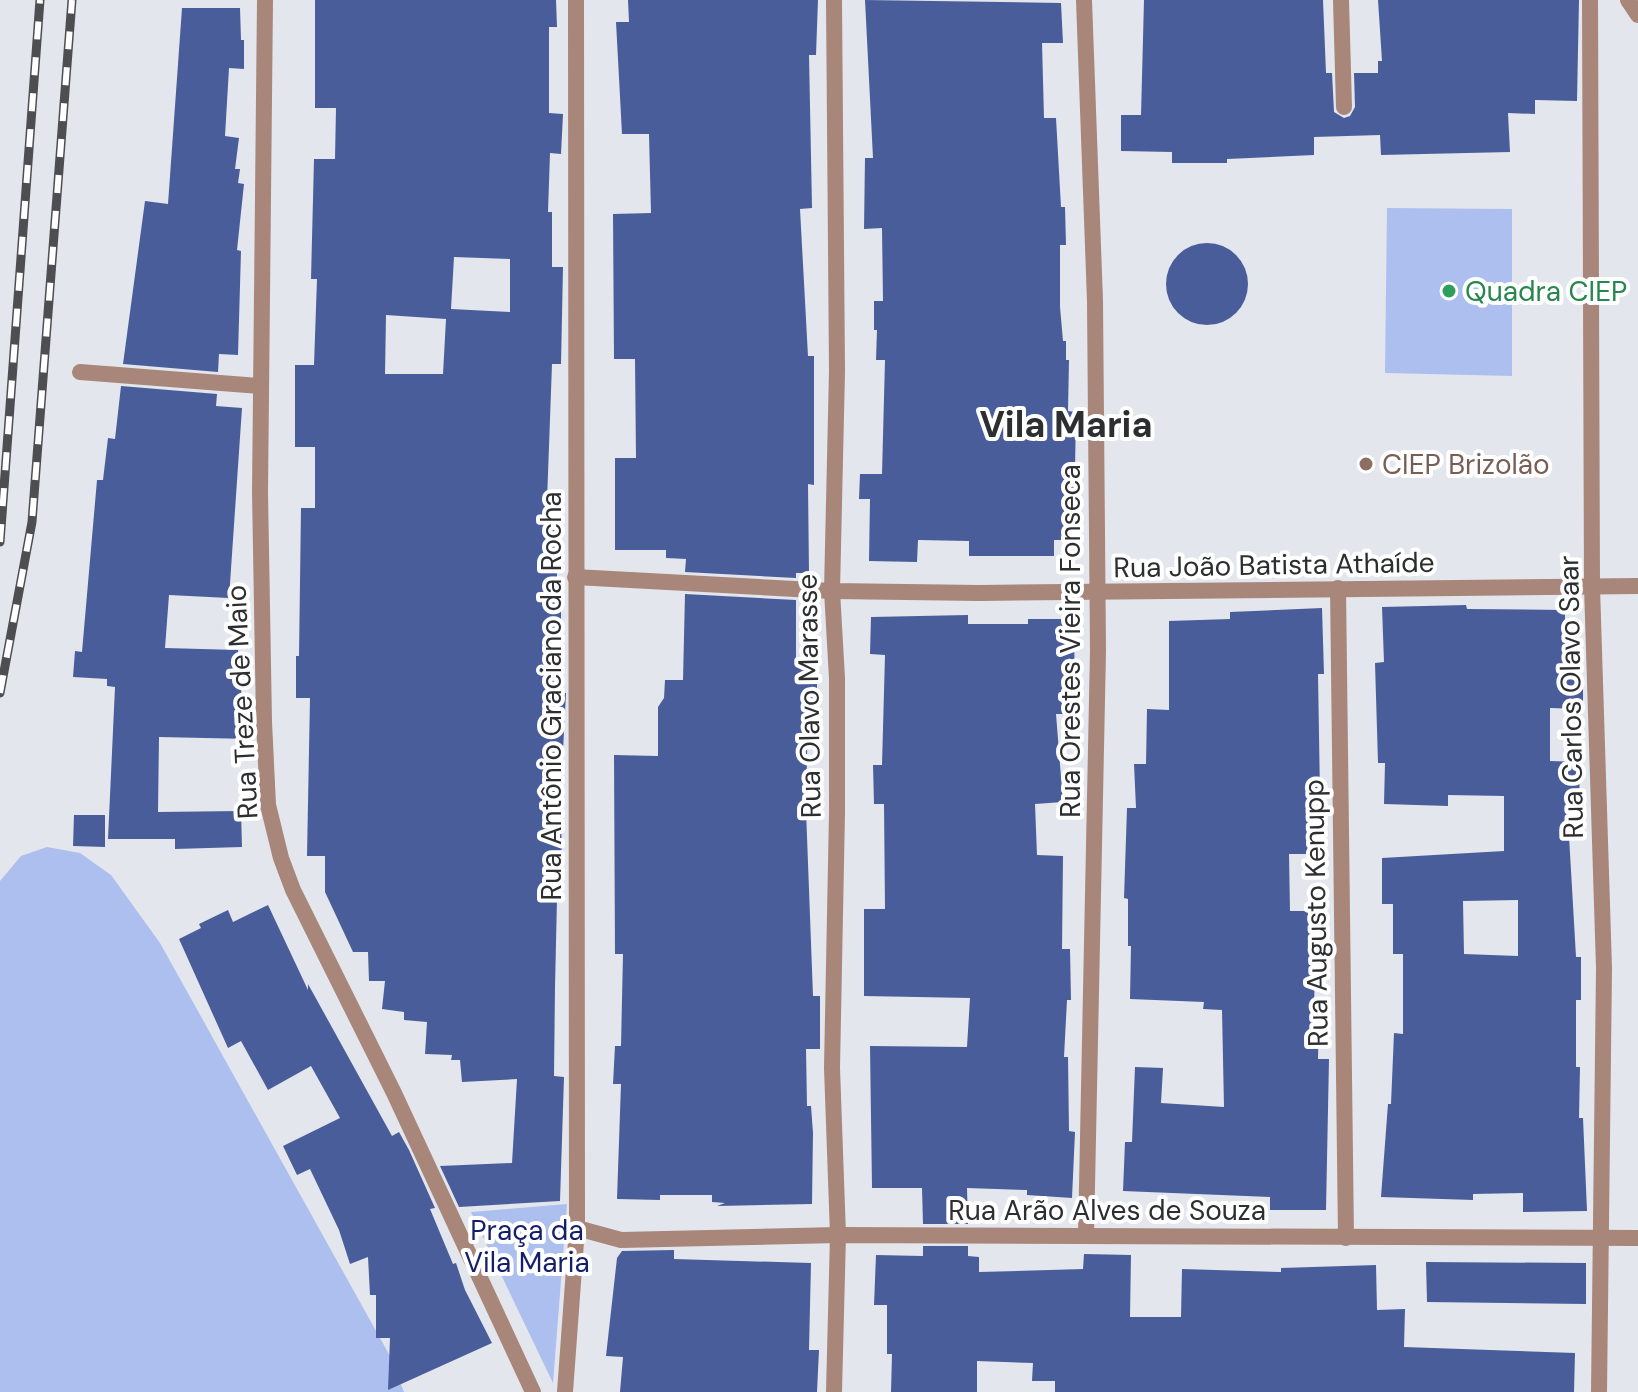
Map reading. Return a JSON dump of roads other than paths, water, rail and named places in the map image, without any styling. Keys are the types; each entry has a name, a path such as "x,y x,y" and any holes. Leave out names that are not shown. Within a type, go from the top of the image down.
{"street":[{"name":"Rua Treze de Maio","path":"265,0 260,386 264,722 268,805 275,838 293,890 394,1093 533,1392"},
{"name":"Rua Antônio Graciano da Rocha","path":"565,1392 577,1228 575,577 579,301 576,0"},
{"name":"Rua Olavo Marasse","path":"834,0 837,371 832,591 837,678 837,812 832,1068 838,1235 834,1392"},
{"name":"Rua Orestes Vieira Fonseca","path":"1084,0 1095,301 1096,594 1094,907 1086,1235"},
{"path":"1341,0 1344,107"},
{"name":"Rua Carlos Olavo Saar","path":"1590,0 1592,587 1604,968 1599,1392"},
{"path":"1628,0 1638,15"},
{"path":"80,372 260,386"},
{"name":"Rua João Batista Athaíde","path":"575,577 832,591 1096,594 1338,588 1638,586"},
{"name":"Rua Augusto Kenupp","path":"1338,588 1346,1238"},
{"name":"Rua Arão Alves de Souza","path":"577,1228 621,1240 838,1235 1638,1238"}],"railway":[{"path":"0,542 40,0"},
{"path":"0,693 32,522 72,0"}],"place":[{"name":"Quadra CIEP","path":"1449,291"},
{"name":"CIEP Brizolão","path":"1366,464"}],"district":[{"name":"Vila Maria","path":"1066,424"}],"park label":[{"name":"Praça da Vila Maria","path":"527,1246"}]}
